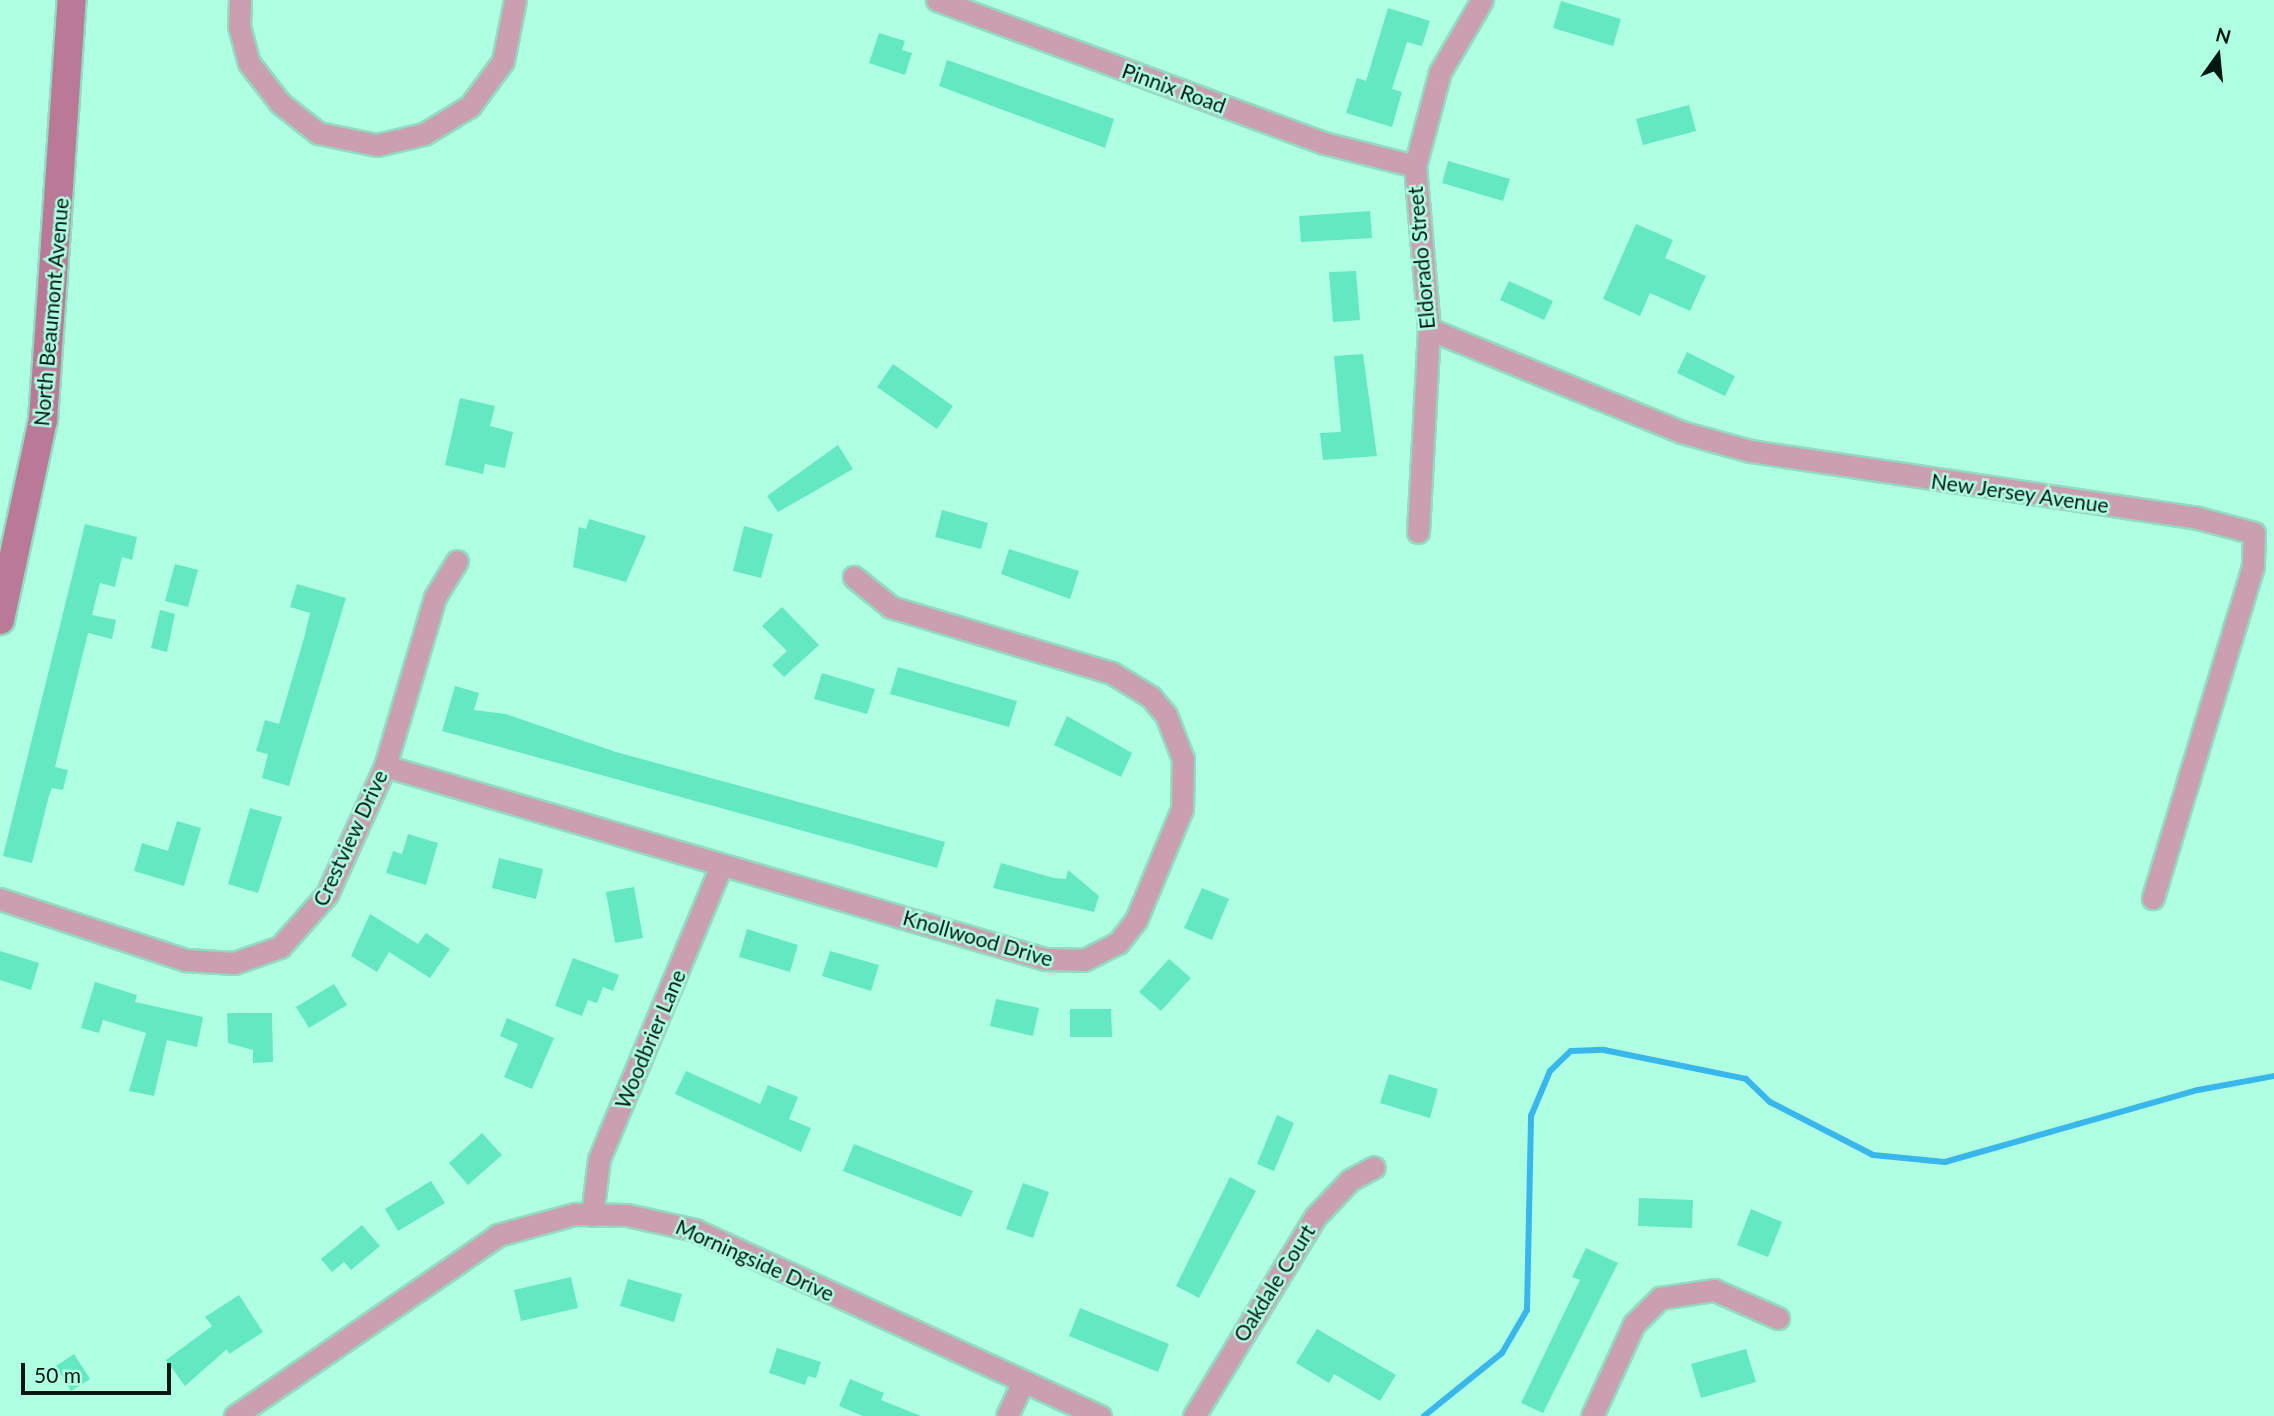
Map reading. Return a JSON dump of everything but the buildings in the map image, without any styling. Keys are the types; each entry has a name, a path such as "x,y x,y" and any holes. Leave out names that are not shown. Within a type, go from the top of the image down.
{"street":[{"name":"North Beaumont Avenue","path":"0,620 43,420 72,0"},
{"path":"240,0 239,26 249,63 280,103 318,133 377,145 424,134 470,106 503,61 515,0"},
{"name":"Pinnix Road","path":"937,0 1324,143 1415,166"},
{"name":"Eldorado Street","path":"1418,532 1429,329 1415,166 1440,72 1482,0"},
{"name":"New Jersey Avenue","path":"1429,329 1682,432 1750,451 2194,517 2254,533 2252,566 2154,898"},
{"name":"Crestview Drive","path":"0,900 186,960 258,957 289,940 315,914 385,766 435,597 457,561"},
{"name":"Knollwood Drive","path":"385,766 721,866 1064,962 1102,954 1136,920 1182,810 1183,759 1166,715 1151,697 1112,673 891,607 854,577"},
{"name":"Woodbrier Lane","path":"592,1215 599,1159 721,866"},
{"name":"Oakdale Court","path":"1194,1416 1315,1217 1340,1188 1374,1167"},
{"name":"Morningside Drive","path":"235,1416 498,1236 548,1217 592,1215 695,1230 1100,1416"},
{"path":"1592,1416 1634,1324 1660,1298 1714,1290 1778,1318"},
{"path":"1007,1416 1023,1382"}],"waterway":[{"path":"1424,1416 1502,1353 1527,1310 1531,1116 1550,1071 1571,1051 1604,1050 1746,1079 1770,1102 1873,1155 1945,1162 2198,1090 2274,1076"}]}
